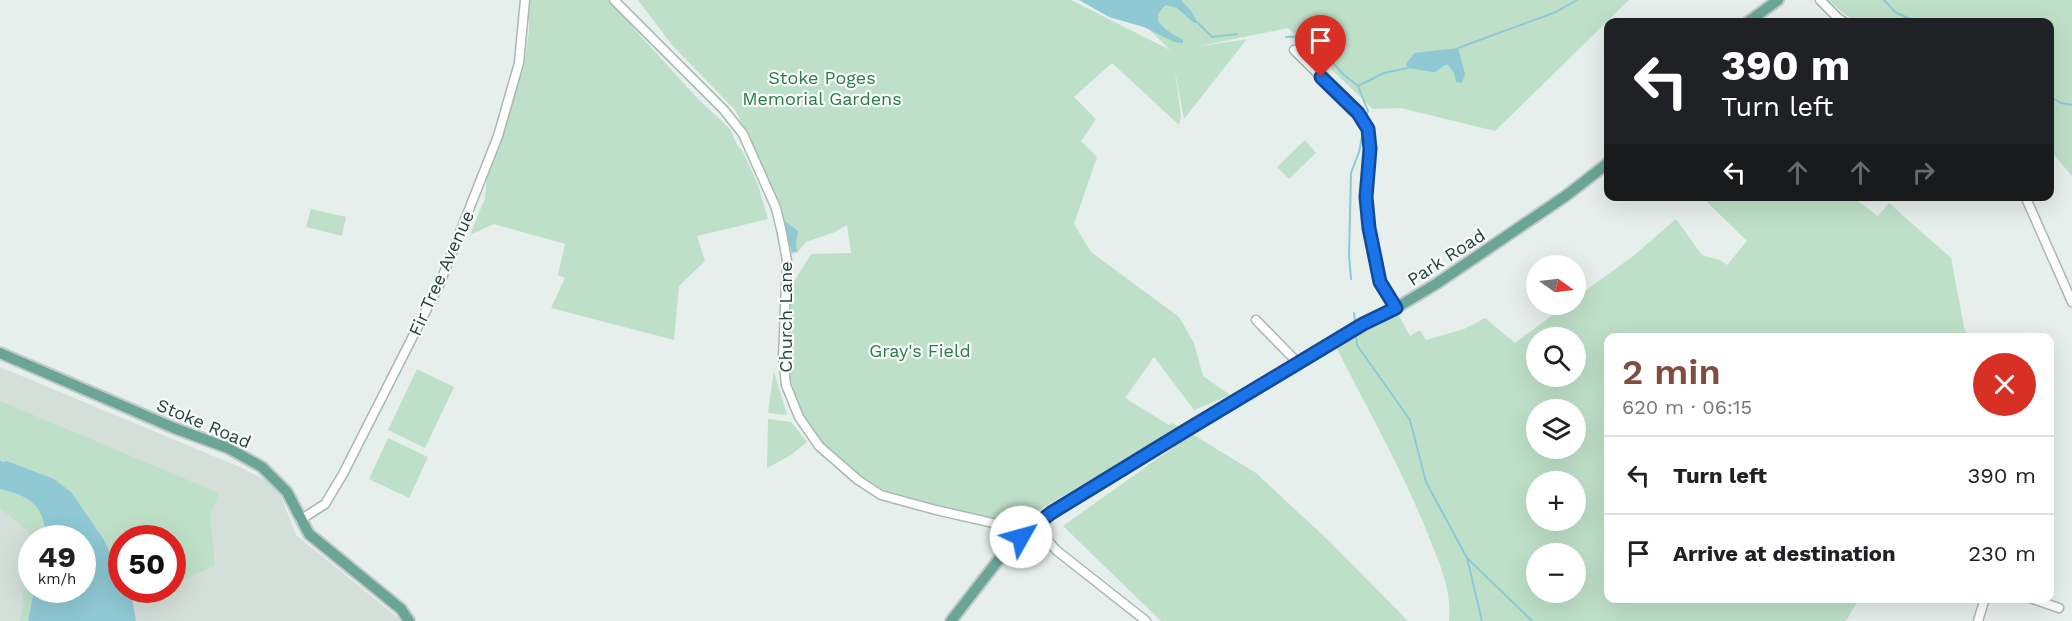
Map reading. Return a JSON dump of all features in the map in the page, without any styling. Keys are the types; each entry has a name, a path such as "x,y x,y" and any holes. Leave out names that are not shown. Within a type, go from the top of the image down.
{"main road":[{"path":"1754,18 1778,0"},
{"name":"Park Road","path":"951,621 1010,545 1051,513 1363,324 1396,308 1436,284 1567,195 1604,166"},
{"name":"Stoke Road","path":"0,353 174,428 228,448 262,467 287,492 309,534 401,609 409,621"}],"street":[{"name":"Fir Tree Avenue","path":"300,520 325,504 343,474 440,283 498,136 519,63 525,0"},
{"name":"Church Lane","path":"614,0 724,110 743,134 776,208 787,261 783,357 786,385 799,417 819,446 858,480 881,495 1019,529 1031,528"},
{"path":"1820,0 1838,18"},
{"path":"1294,50 1358,113 1368,129 1370,149 1366,197 1369,228 1380,282 1396,308"},
{"path":"2027,201 2072,302"},
{"path":"1256,320 1299,364"},
{"path":"1031,528 1037,528 1056,550 1146,621"},
{"path":"1978,621 1983,603"},
{"path":"2044,603 2059,608"}],"shaded area":[{"path":"0,367 242,468 271,483 280,494 296,535 402,621 0,621"}],"green space":[{"path":"529,0 608,0 698,99 730,129 758,185 768,219 697,236 705,261 679,286 674,340 551,308 565,278 558,275 565,244 494,224 470,235 485,198 488,161 523,71 529,31"},
{"path":"638,0 1071,0 1170,50 1119,0 1629,0 1611,18 1604,18 1604,24 1495,131 1401,108 1373,109 1288,28 1195,47 1247,39 1184,119 1175,71 1181,116 1179,125 1112,63 1074,97 1096,119 1081,141 1097,157 1074,224 1091,252 1179,317 1194,343 1203,376 1230,395 1194,410 1154,357 1125,398 1169,425 1172,423 1180,427 1041,509 1023,514 1019,527 886,491 857,474 823,444 799,410 786,362 792,285 811,254 851,253 847,225 835,232 806,242 797,253 790,254 781,218 751,141 735,110 672,45"},
{"path":"1827,0 2072,0 2072,176 2054,155 2054,18 1850,18"},
{"path":"1305,140 1316,153 1289,179 1277,167"},
{"path":"1708,201 1857,201 1878,216 1889,203 1951,258 1966,333 1604,333 1604,603 1857,603 1846,621 1449,621 1447,588 1419,512 1397,464 1336,347 1397,312 1410,336 1420,330 1426,340 1464,329 1485,318 1515,343 1526,335 1526,387 1586,387 1586,327 1536,327 1553,315 1586,315 1586,290 1632,257 1676,219 1702,255 1720,260 1727,265 1747,241"},
{"path":"311,209 346,217 342,236 306,227"},
{"path":"775,362 774,372 787,415 768,413"},
{"path":"417,369 454,387 425,448 388,430"},
{"path":"0,401 219,493 210,515 215,566 186,578 186,525 108,525 108,548 96,530 96,525 92,525 54,479 0,460"},
{"path":"768,419 791,422 807,442 791,455 767,468"},
{"path":"1192,434 1256,473 1329,541 1408,621 1161,621 1063,526"},
{"path":"388,438 428,457 409,498 369,479"},
{"path":"0,489 20,495 28,499 39,510 44,525 20,525 0,508"},
{"path":"22,603 31,603 28,621 20,621"}],"water":[{"path":"1079,0 1181,0 1198,23 1194,23 1177,8 1166,5 1160,11 1159,21 1166,30 1183,40 1183,43 1174,42 1144,27 1109,17"},
{"path":"1458,48 1465,74 1462,83 1456,82 1454,73 1448,65 1432,72 1408,68 1406,64 1414,53"},
{"path":"782,219 798,231 797,251 792,252"},
{"path":"0,460 54,479 71,492 94,525 44,525 39,510 28,499 0,489"},
{"path":"96,528 108,548 108,603 133,603 136,621 28,621 31,603 96,603"}],"waterway":[{"path":"1458,48 1556,12 1577,0"},
{"path":"1884,0 1895,12 1908,18"},
{"path":"1198,23 1212,37 1237,34"},
{"path":"1286,37 1309,36 1343,74 1358,86 1368,111 1366,116"},
{"path":"1358,86 1384,73 1408,68"},
{"path":"2054,99 2072,105"},
{"path":"1351,279 1349,255 1351,173 1363,132"},
{"path":"1354,313 1355,322"},
{"path":"1356,336 1357,345 1410,420 1426,482 1467,558 1482,621"},
{"path":"1467,558 1532,621"}],"route":[{"path":"1021,537 1051,513 1185,431 1363,324 1396,308 1380,282 1369,228 1366,197 1370,149 1368,129 1358,113 1321,77"}],"park label":[{"name":"Stoke Poges Memorial Gardens","path":"822,88"},
{"name":"Gray's Field","path":"920,350"}]}
